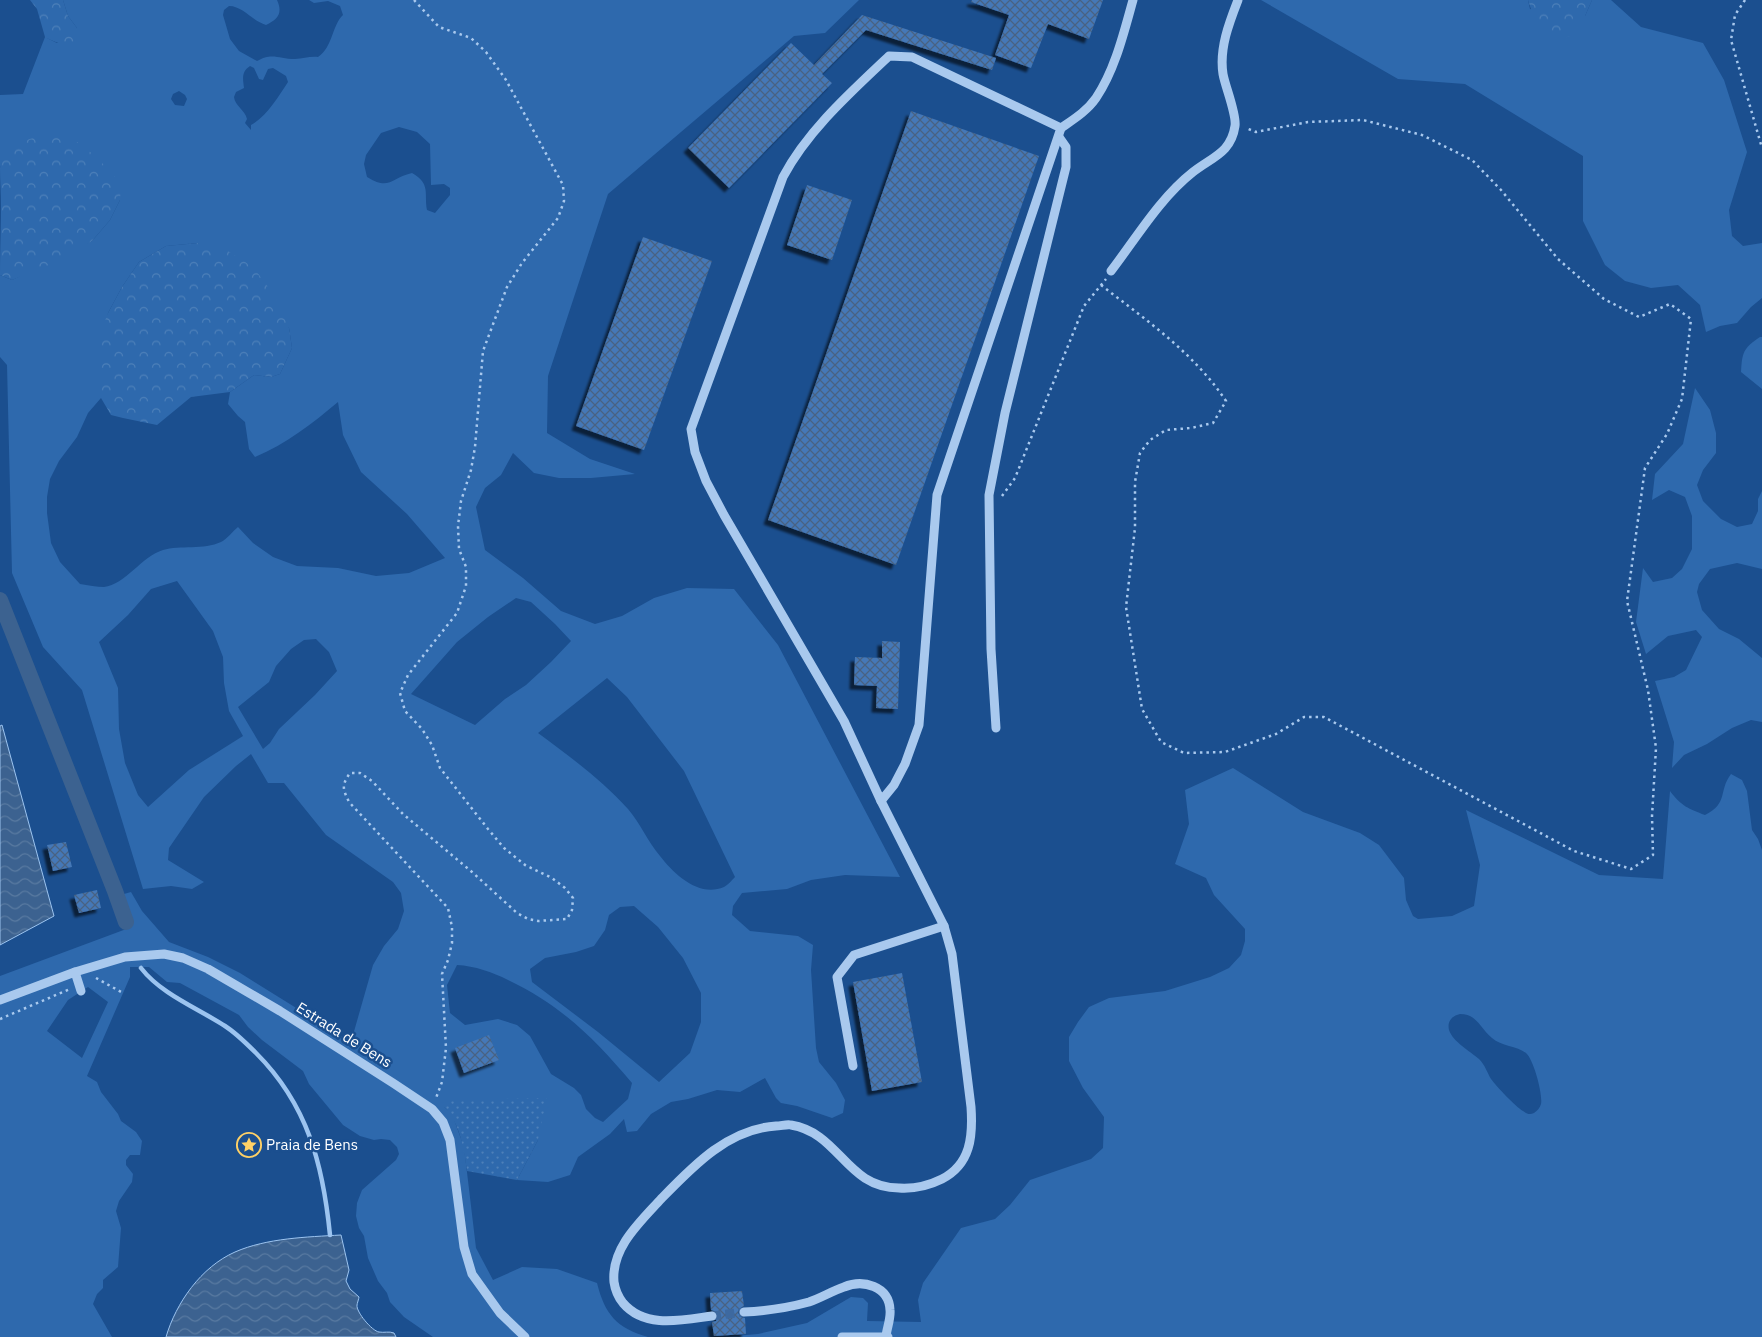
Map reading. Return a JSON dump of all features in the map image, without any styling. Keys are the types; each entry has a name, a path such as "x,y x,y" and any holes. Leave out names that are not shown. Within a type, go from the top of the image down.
{"street":[{"path":"881,801 894,785 905,764 919,726 937,495 1060,133 1096,98 1112,65 1133,0"},
{"path":"1110,274 1168,194 1194,171 1215,158 1230,144 1236,124 1223,72 1225,39 1238,0"},
{"path":"712,1316 668,1321 649,1320 630,1311 620,1300 614,1284 615,1266 624,1242 639,1222 679,1180 718,1146 764,1127 791,1125 812,1132 830,1144 854,1171 868,1182 888,1188 912,1188 929,1185 949,1175 963,1162 970,1145 972,1116 952,954 944,926 881,801 844,721 710,490 695,452 691,429 786,171 793,158 813,133 889,56 912,57 1060,133 1066,147 1066,167 1004,413 989,495 991,649 996,728"},
{"path":"853,1066 837,977 854,955 944,926"},
{"name":"Estrada de Bens","path":"0,1000 75,972 125,957 164,954 183,958 208,969 280,1011 393,1082 432,1109 443,1122 450,1140 464,1247 472,1274 500,1313 525,1337"},
{"path":"75,972 80,988"},
{"path":"744,1312 778,1310 810,1302 845,1286 861,1284 876,1286 886,1296 890,1310 887,1337 842,1337"}],"path":[{"path":"414,0 439,27 471,38 486,52 506,80 563,184 564,201 558,218 522,262 507,287 483,351 472,470 461,501 458,526 458,549 466,567 466,586 456,613 408,675 400,693 405,711 422,729 432,745 440,768 488,829 504,848 525,865 552,878 565,888 574,898 572,910 567,918 538,921 528,919 517,913 403,814 372,781 360,773 350,773 343,782 343,791 348,802 448,908 452,927 452,943 442,974 446,1048 442,1082 432,1109"},
{"path":"1745,0 1735,15 1731,40 1762,148"},
{"path":"1101,285 1170,340 1213,382 1226,401 1213,423 1191,428 1166,430 1150,440 1140,453 1135,482 1135,528 1126,607 1142,709 1161,742 1184,753 1225,752 1276,734 1304,717 1324,717 1574,850 1631,869 1653,855 1652,816 1656,748 1648,690 1627,601 1645,468 1667,434 1682,399 1691,319 1670,304 1639,317 1604,299 1558,259 1501,190 1472,160 1422,134 1363,120 1308,122 1256,132 1236,124"},
{"path":"990,513 1015,478 1084,306 1110,274"},
{"path":"0,1019 80,988 97,979 123,993"}],"green space":[{"path":"30,0 63,0 68,16 77,28 75,42 59,43 45,37 37,9"},
{"path":"63,0 277,0 280,9 278,15 266,25 239,8 229,6 224,10 223,15 230,39 239,51 257,61 271,56 295,59 318,57 323,53 330,42 339,19 343,15 340,6 328,1 314,3 309,0 859,0 825,33 794,36 608,194 548,376 547,433 590,459 635,474 591,478 559,478 534,473 513,453 501,475 485,488 476,507 485,550 523,578 561,611 595,624 622,616 654,598 687,588 734,589 778,645 900,877 845,875 811,880 787,889 742,893 733,906 732,915 750,931 798,936 813,945 811,970 816,1048 819,1062 836,1083 845,1100 843,1113 832,1118 797,1106 781,1103 776,1098 765,1078 740,1092 717,1090 671,1102 651,1114 637,1131 627,1132 624,1119 610,1134 578,1157 570,1175 548,1182 517,1180 538,1140 444,1107 452,1114 464,1147 476,1248 493,1280 522,1267 557,1269 597,1283 604,1304 614,1319 628,1329 648,1337 433,1337 404,1317 390,1302 387,1293 378,1281 368,1258 364,1236 359,1228 356,1216 357,1203 362,1190 396,1160 399,1154 397,1147 390,1140 374,1140 360,1136 343,1125 309,1084 303,1071 262,1040 248,1027 239,1015 180,983 167,982 149,967 130,967 130,977 87,1076 97,1082 101,1092 118,1114 121,1121 136,1132 142,1141 140,1155 130,1155 126,1160 126,1165 133,1174 132,1182 119,1201 116,1211 121,1228 118,1267 103,1280 103,1288 97,1294 93,1304 112,1337 0,1337 0,976 129,928 117,896 131,892 142,911 169,942 208,957 240,973 351,1042 373,965 384,946 398,929 404,911 401,893 393,882 326,835 284,783 268,783 251,754 204,797 169,848 168,860 204,882 192,889 171,886 143,889 82,690 43,647 12,573 7,365 0,357 0,275 12,280 92,241 110,220 120,200 3,161 0,168 0,95 23,94 45,37 57,43 77,28 68,16","holes":["250,66 254,68 259,79 263,80 268,69 273,68 286,76 288,82 267,111 251,125 251,130 245,123 246,116 236,103 234,97 236,92 244,88 243,76","179,91 187,99 184,106 175,105 171,99 173,94","399,127 417,132 430,144 431,185 444,184 450,188 450,195 435,213 427,210 426,189 418,177 412,173 390,182 381,183 367,177 364,164 366,155 381,133","198,243 289,328 292,348 280,374 271,377 254,375 230,392 228,404 245,422 249,449 255,457 278,446 319,418 338,402 343,435 361,472 407,514 445,558 409,573 376,576 338,568 297,566 273,557 253,543 238,527 223,541 214,544 163,550 155,553 112,585 101,587 80,584 60,562 51,543 47,513 50,479 59,461 77,437 88,413 101,398 101,375 108,313 122,287 139,262 166,246","177,581 213,631 223,657 224,683 229,711 243,736 189,770 148,807 138,795 125,763 119,729 118,688 99,642 128,615 151,589","516,598 531,602 571,641 526,685 505,699 475,725 411,694 457,642 488,617","316,639 329,652 337,671 279,729 270,743 263,749 238,707 269,682 276,666 291,649 304,640","607,678 627,697 684,771 735,877 724,887 715,890 696,887 680,877 656,851 628,809 585,769 538,733","634,906 658,927 683,958 701,993 701,1022 690,1053 659,1082 598,1032 532,982 530,969 545,958 576,952 594,946 605,930 609,915 620,907","457,965 477,968 502,977 545,1000 561,1012 576,1024 632,1083 628,1099 603,1122 595,1118 586,1109 581,1095 574,1088 551,1074 530,1036 517,1025 498,1019 465,1025 450,1013 447,985","88,987 108,1002 82,1058 47,1031 68,1000"]},
{"path":"1261,0 1528,0 1530,9 1585,16 1592,0 1611,0 1641,27 1703,43 1724,80 1747,152 1729,210 1732,236 1743,246 1762,243 1762,298 1737,323 1720,326 1706,332 1700,305 1678,285 1651,288 1625,281 1605,265 1583,221 1583,156 1465,84 1398,79"},
{"path":"1528,0 1592,0 1585,16 1571,36 1558,39 1536,25"},
{"path":"63,133 87,149 121,184 120,200 110,220 92,241 63,259 12,280 0,275 0,168 3,159 9,151 25,141 44,135"},
{"path":"198,243 228,251 253,267 275,296 289,328 292,348 280,374 271,377 254,375 230,392 191,397 157,425 111,415 101,398 98,339 108,313 122,287 139,262 166,246"},
{"path":"1762,337 1762,389 1741,372 1744,352 1750,344"},
{"path":"1695,388 1710,410 1716,433 1716,453 1703,470 1697,485 1703,501 1721,519 1737,527 1752,524 1758,511 1758,499 1762,491 1762,569 1737,563 1710,569 1699,584 1697,592 1702,610 1719,629 1739,639 1762,658 1762,722 1751,720 1732,728 1707,744 1684,755 1672,768 1674,742 1655,681 1674,677 1686,670 1702,637 1696,630 1668,636 1646,654 1636,622 1643,568 1653,582 1672,578 1682,569 1692,549 1692,516 1685,497 1669,490 1652,500 1655,474 1683,444"},
{"path":"1233,768 1303,812 1360,833 1379,845 1404,878 1406,900 1413,916 1418,919 1452,916 1474,906 1480,865 1466,810 1599,875 1663,879 1670,791 1686,806 1705,815 1717,806 1731,774 1742,780 1747,791 1752,830 1762,850 1762,1337 723,1337 758,1334 807,1323 851,1297 863,1298 868,1303 867,1321 921,1322 918,1300 923,1283 961,1228 995,1219 1010,1205 1030,1180 1091,1159 1103,1148 1104,1117 1083,1088 1069,1061 1069,1037 1078,1022 1089,1007 1109,998 1165,991 1210,977 1229,968 1241,955 1245,941 1245,929 1214,895 1206,878 1175,864 1189,824 1185,790","holes":["1460,1014 1466,1015 1478,1022 1496,1041 1522,1051 1529,1057 1541,1093 1540,1107 1534,1113 1526,1113 1511,1101 1491,1079 1481,1061 1451,1034 1449,1030 1451,1019"]},
{"path":"547,1098 538,1140 517,1180 467,1171 458,1128 444,1107 444,1100"}],"water":[{"path":"2,725 54,916 0,945 0,726"},
{"path":"341,1235 349,1270 346,1281 350,1289 359,1297 357,1308 359,1312 376,1331 394,1333 396,1337 166,1337 176,1311 192,1287 211,1267 235,1252 247,1247 274,1241"}],"building":[{"path":"972,0 1103,0 1089,39 1048,24 1031,68 995,55 1009,15 971,2"},
{"path":"862,15 996,58 992,70 866,30 822,74 832,83 729,188 688,148 791,43 814,65"},
{"path":"911,111 1039,156 896,565 768,520"},
{"path":"807,185 852,200 832,260 787,245"},
{"path":"643,237 712,261 644,450 576,426"},
{"path":"882,641 900,642 898,709 876,708 877,686 854,685 855,657 882,658"},
{"path":"66,842 72,867 53,871 47,845"},
{"path":"97,890 101,908 79,913 74,895"},
{"path":"902,973 922,1082 872,1091 853,982"},
{"path":"489,1035 499,1060 464,1073 455,1048"},
{"path":"742,1291 744,1306 739,1309 738,1313 741,1317 745,1318 746,1334 714,1336 712,1322 716,1321 718,1316 717,1312 711,1310 710,1293"}],"waterway":[{"path":"0,600 126,922"},
{"path":"141,968 169,993 237,1035 274,1073 289,1094 310,1137 317,1160 323,1184 330,1235"}],"tunnel":[{"path":"712,1316 744,1312"}],"place":[{"name":"Praia de Bens","path":"249,1145"}]}
